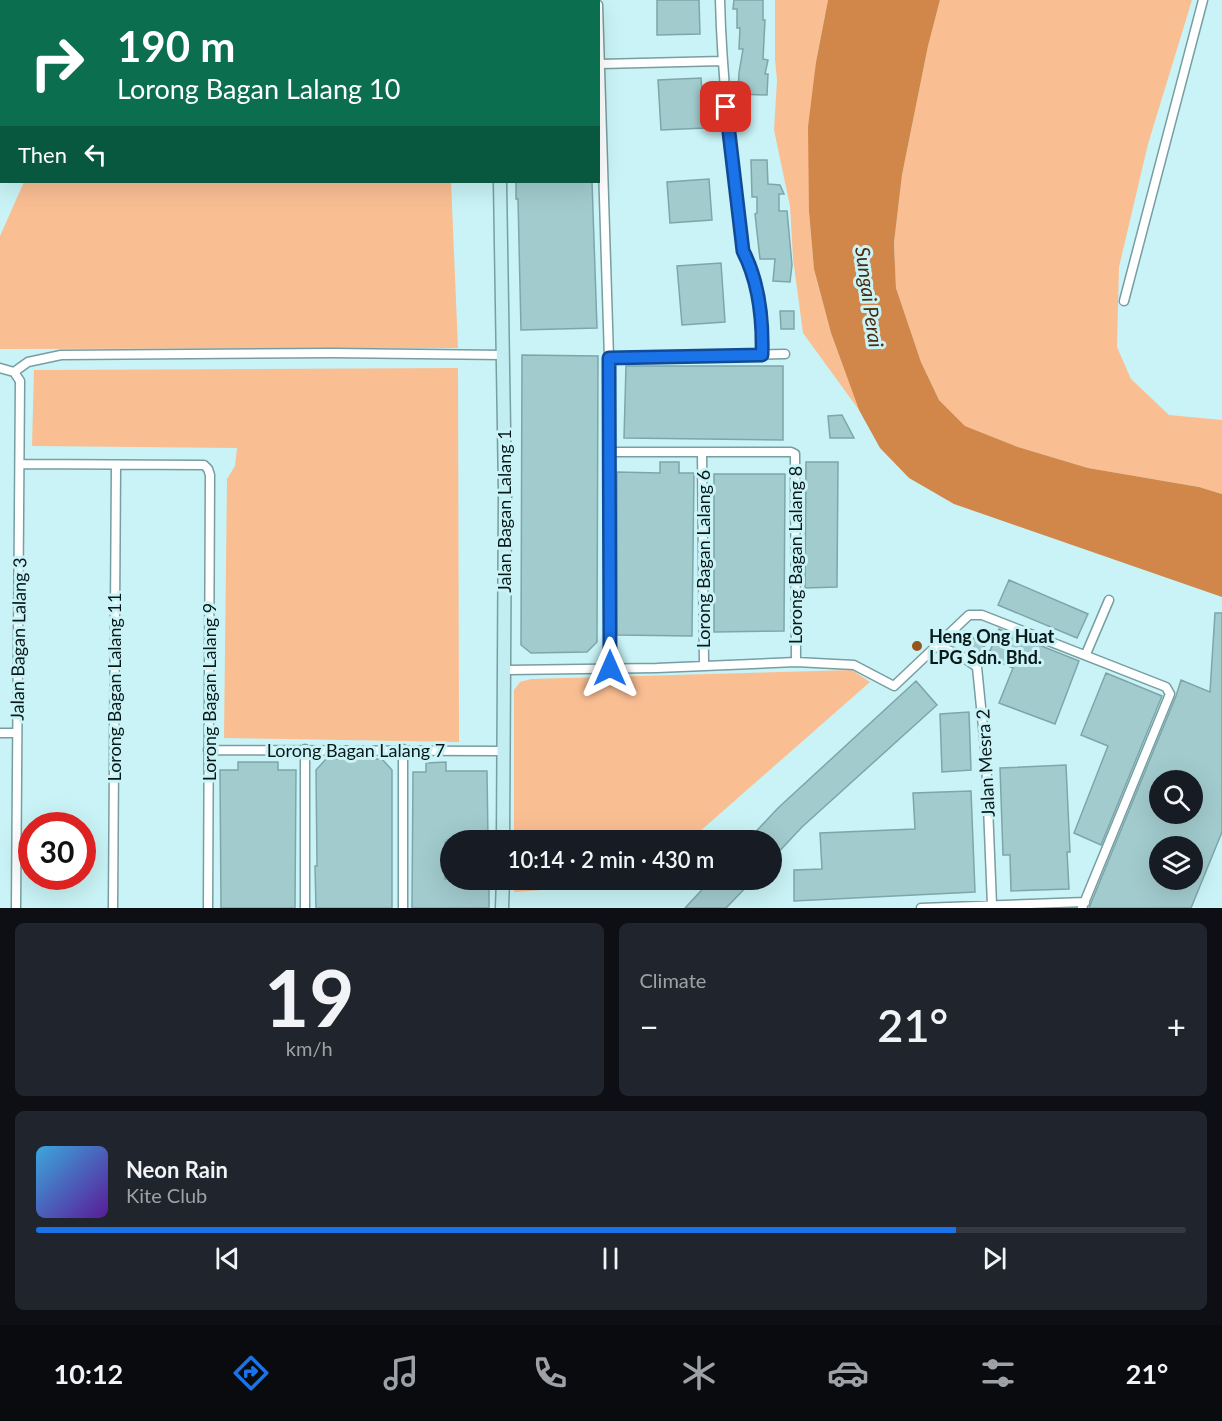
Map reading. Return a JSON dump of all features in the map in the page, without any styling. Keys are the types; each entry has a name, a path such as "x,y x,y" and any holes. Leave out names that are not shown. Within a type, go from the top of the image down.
{"main road":[{"name":"Jalan Bagan Lalang 1","path":"500,183 504,355 503,830"},
{"path":"502,908 503,890"}],"street":[{"path":"720,0 722,61 743,251 750,264 757,294 762,355"},
{"path":"1124,301 1203,0"},
{"path":"600,43 609,358 610,668"},
{"path":"601,64 722,61"},
{"path":"0,368 14,372 28,362 61,355 332,353 504,355"},
{"path":"609,358 785,354"},
{"name":"Jalan Bagan Lalang 3","path":"14,372 20,381 21,464 16,908"},
{"name":"Lorong Bagan Lalang 8","path":"610,452 795,454 796,662"},
{"name":"Lorong Bagan Lalang 6","path":"702,452 704,666"},
{"path":"21,464 116,465"},
{"name":"Lorong Bagan Lalang 9","path":"116,465 204,465 210,475 208,908"},
{"name":"Lorong Bagan Lalang 11","path":"112,908 116,465"},
{"path":"1086,654 1109,600"},
{"path":"504,670 796,662 854,665 894,686 969,615 982,615 1166,687 1170,694 1083,905 921,908"},
{"name":"Jalan Mesra 2","path":"936,645 960,655 977,668 986,757 992,905"},
{"path":"0,733 17,733"},
{"path":"305,749 305,908"},
{"name":"Lorong Bagan Lalang 7","path":"208,750 504,751"},
{"path":"403,750 403,908"}],"shaded area":[{"path":"775,0 828,0 816,62 809,212 814,269 831,333 859,410 803,333 793,258 790,206 774,130 777,80"},
{"path":"940,0 1192,0 1148,144 1119,267 1117,347 1131,379 1169,415 1222,420 1222,494 1199,487 1088,468 1018,447 965,426 939,400 921,362 896,288 894,243 902,175 928,46"},
{"path":"24,183 451,183 458,348 0,349 0,236"},
{"path":"458,368 459,742 224,738 227,479 235,466 237,448 32,446 34,370"},
{"path":"852,670 870,682 701,830 514,830 514,690 520,682 531,679"},
{"path":"514,890 542,890 514,892"}],"water":[{"name":"Sungai Perai","path":"828,0 940,0 928,46 902,175 894,243 896,288 921,362 939,400 965,426 1018,447 1088,468 1199,487 1222,494 1222,597 954,504 909,478 880,448 859,410 831,333 814,269 809,212 808,127 816,62"}],"building":[{"path":"657,0 699,0 700,34 657,35"},
{"path":"734,0 763,0 763,20 765,20 763,59 768,60 765,74 768,74 767,95 738,94 743,49 739,49 740,28 737,28 737,9 733,9"},
{"path":"701,78 705,128 661,130 658,80"},
{"path":"751,160 767,160 768,184 780,185 784,194 779,194 779,211 787,211 792,265 790,282 773,281 775,259 760,259 755,214 757,213 757,197 752,197"},
{"path":"709,179 712,220 670,223 667,182"},
{"path":"516,183 592,183 597,328 521,330 518,199 516,199"},
{"path":"721,263 725,322 682,325 677,266"},
{"path":"780,311 794,311 794,329 781,329"},
{"path":"522,355 598,356 597,642 587,652 531,653 521,645"},
{"path":"626,366 783,366 783,440 624,438"},
{"path":"842,415 854,438 830,438 828,416"},
{"path":"660,462 679,462 679,473 694,473 692,636 617,635 617,472 660,473"},
{"path":"806,462 838,462 837,587 805,588"},
{"path":"714,474 785,474 784,631 714,632"},
{"path":"1009,580 1088,614 1077,638 998,605"},
{"path":"1215,613 1222,613 1222,832 1203,879 1203,836 1149,836 1149,890 1198,890 1191,908 1089,908 1176,696 1181,680 1210,692"},
{"path":"999,629 1079,661 1055,724 999,703 1013,668 981,655 979,658 956,640 964,631 990,651"},
{"path":"1106,673 1162,696 1101,845 1074,833 1108,746 1081,735"},
{"path":"916,681 937,705 802,827 782,848 782,830 757,830 778,808"},
{"path":"969,712 971,770 942,772 940,714"},
{"path":"326,759 382,759 392,770 392,908 316,908 316,770"},
{"path":"238,762 278,762 278,770 296,770 295,908 221,908 220,770 238,770"},
{"path":"446,762 446,771 487,771 488,830 440,830 440,890 489,890 489,908 412,908 413,772 426,772 426,763"},
{"path":"1066,765 1070,852 1067,852 1069,889 1011,891 1010,855 1003,855 1000,768"},
{"path":"971,791 975,892 794,901 794,870 822,869 820,833 915,829 913,793"},
{"path":"702,890 743,890 726,908 685,908"}],"place":[{"name":"Heng Ong Huat LPG Sdn. Bhd.","path":"917,646"}],"route":[{"path":"610,668 609,358 762,355 757,294 750,264 743,251 726,107"}]}
